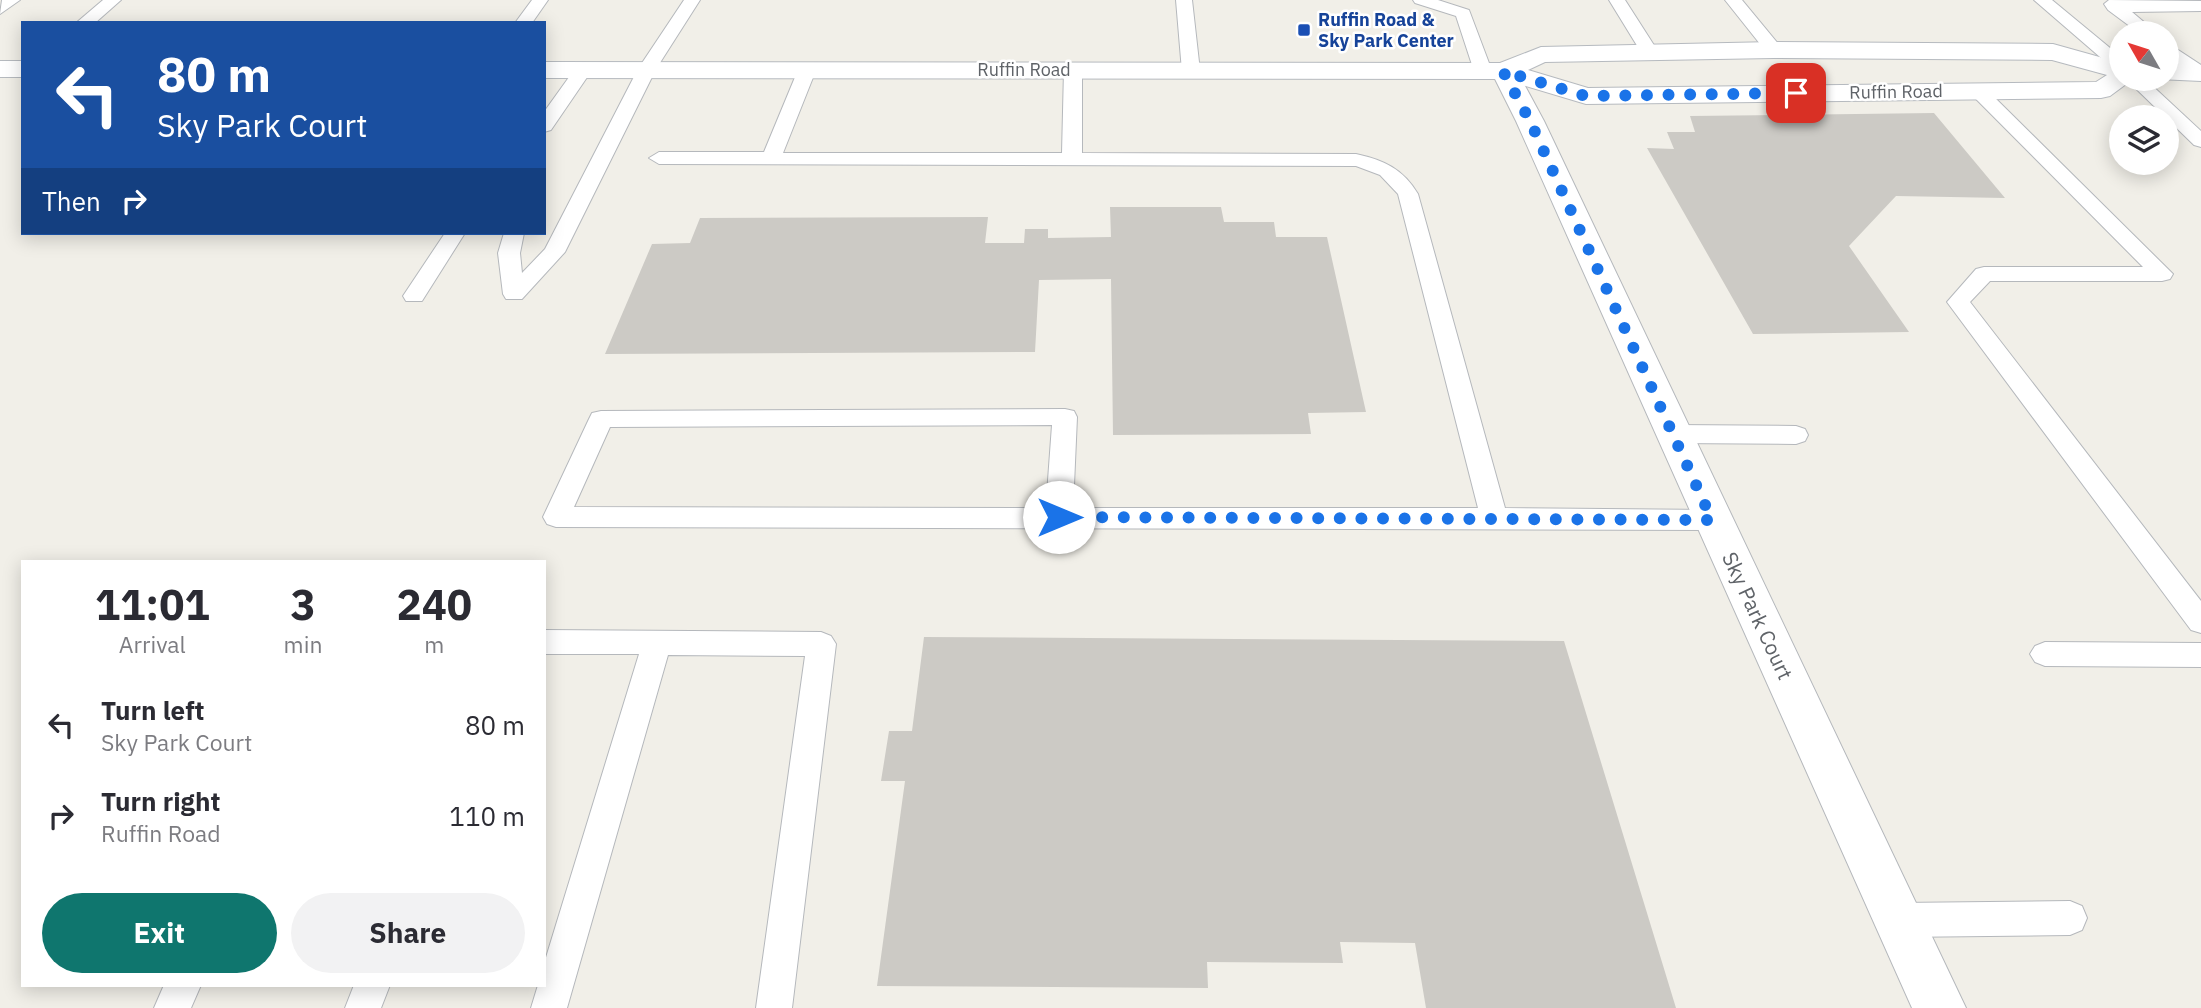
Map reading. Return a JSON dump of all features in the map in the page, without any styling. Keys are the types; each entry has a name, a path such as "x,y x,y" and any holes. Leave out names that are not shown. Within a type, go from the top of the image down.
{"main road":[{"name":"Ruffin Road","path":"1493,71 1541,55 1774,50 2053,52 2109,65"},
{"path":"0,69 21,69"},
{"name":"Ruffin Road","path":"546,70 1493,71 1586,96 2101,90 2109,85"},
{"name":"Sky Park Court","path":"1493,71 1530,121 1672,434 1939,1008"},
{"path":"2179,73 2200,73"}],"lane":[{"path":"0,9 12,0"},
{"path":"87,21 113,0"},
{"path":"524,21 540,0"},
{"path":"514,235 509,253 514,294 554,252 647,69 692,0"},
{"path":"1184,0 1191,71"},
{"path":"1421,0 1463,13 1493,71"},
{"path":"1617,0 1650,52"},
{"path":"1733,0 1774,50"},
{"path":"2042,0 2109,58"},
{"path":"2110,3 2201,6"},
{"path":"2110,3 2133,21"},
{"path":"2179,57 2200,73"},
{"path":"546,123 583,69"},
{"path":"771,158 807,70"},
{"path":"1072,159 1073,70"},
{"path":"2148,91 2201,141"},
{"path":"1979,92 2162,274 1984,274 1958,302 2201,622"},
{"path":"659,158 1344,159 1367,162 1395,176 1408,194 1494,518"},
{"path":"414,296 454,235"},
{"path":"1059,517 1065,417 601,419 556,517 1712,520"},
{"path":"1672,434 1796,435"},
{"path":"546,642 821,644 774,1008"},
{"path":"549,1008 657,643"},
{"path":"2045,654 2201,655"},
{"path":"1898,920 2070,918"},
{"path":"172,1008 182,987"},
{"path":"363,1008 371,987"}],"building":[{"path":"1934,113 2005,198 1896,196 1849,246 1909,332 1753,334 1647,148 1674,149 1667,132 1695,132 1690,116"},
{"path":"1110,207 1221,207 1224,222 1274,222 1276,237 1327,237 1366,412 1308,413 1311,434 1113,435 1111,279 1039,280 1035,352 605,354 652,244 690,243 700,218 988,217 985,243 1024,243 1025,229 1048,229 1048,238 1111,237"},
{"path":"924,637 1564,641 1676,1008 1426,1008 1415,943 1340,942 1343,963 1207,962 1208,988 877,986 905,781 881,781 889,731 912,731"}],"place":[{"name":"Ruffin Road & Sky Park Center","path":"1304,30"}],"route":[{"path":"1059,517 1712,520 1530,121 1503,71 1586,96 1796,93"}]}
